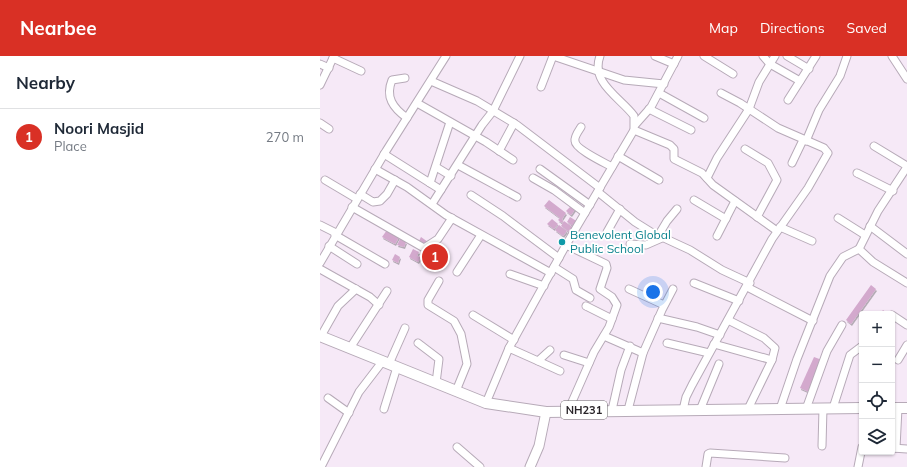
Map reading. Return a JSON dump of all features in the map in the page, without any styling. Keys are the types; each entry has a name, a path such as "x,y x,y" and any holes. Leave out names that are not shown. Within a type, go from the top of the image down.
{"highway":[{"name":"NH231","path":"320,336 486,403 546,412 859,408"}],"main road":[{"path":"530,467 539,446 546,412"}],"street":[{"path":"320,263 384,154 418,103 446,56"},
{"path":"432,204 475,136 493,111 520,56"},
{"path":"541,87 553,56 624,80 664,84"},
{"path":"600,56 598,72 610,91 634,116 635,127"},
{"path":"655,56 674,64"},
{"path":"486,403 509,348 566,245 635,127 650,109 678,56"},
{"path":"704,56 733,74"},
{"path":"762,56 770,64 800,81"},
{"path":"707,178 720,152 749,109 759,82 775,56"},
{"path":"787,56 808,69"},
{"path":"788,100 816,56"},
{"path":"792,163 805,141 819,110 840,76 847,56"},
{"path":"892,56 907,79"},
{"path":"320,85 333,57 361,71"},
{"path":"320,64 329,68"},
{"path":"405,78 392,80 389,96 397,110 407,118"},
{"path":"431,81 472,98 514,123 599,190 635,222 660,237 690,250 722,270 813,321"},
{"path":"659,93 704,118"},
{"path":"683,410 686,397 709,353 740,301 779,229 808,188 827,156 827,150 778,128 749,109 721,94"},
{"path":"418,103 513,160"},
{"path":"650,109 691,130"},
{"path":"430,183 450,122"},
{"path":"320,123 329,129"},
{"path":"499,151 514,123"},
{"path":"581,127 575,140 576,144 588,154 612,167"},
{"path":"635,127 670,145 674,148 674,159 702,173 713,185 757,217 779,229 812,241"},
{"path":"780,409 834,270 846,254 859,249 882,205 904,177 907,166 874,146"},
{"path":"745,149 768,162 777,180 757,217"},
{"path":"384,154 441,190"},
{"path":"618,156 659,180"},
{"path":"458,165 517,196"},
{"path":"436,167 451,176"},
{"path":"375,169 395,180 452,218 481,235 573,279 576,290 590,298"},
{"path":"540,169 590,205"},
{"path":"857,174 893,191"},
{"path":"533,178 554,190 585,213"},
{"path":"324,180 373,202 380,201 395,180"},
{"path":"471,195 509,220 559,258"},
{"path":"694,200 726,219"},
{"path":"717,236 735,201"},
{"path":"352,207 424,248 438,239 452,218"},
{"path":"607,232 620,209"},
{"path":"630,244 646,245 660,237 667,221 677,209"},
{"path":"838,218 865,235"},
{"path":"320,225 385,264"},
{"path":"870,226 907,254"},
{"path":"457,272 481,235"},
{"path":"566,245 607,266 600,287 602,291 612,296 616,302 617,308 589,363 568,411"},
{"path":"329,246 357,264"},
{"path":"859,249 873,262 907,283"},
{"path":"320,269 356,289 379,305"},
{"path":"510,274 544,286"},
{"path":"439,281 428,300 428,305 457,323 465,349 466,367 456,391"},
{"path":"694,283 740,301"},
{"path":"320,336 338,306 356,289"},
{"path":"629,289 664,305"},
{"path":"628,410 643,353 664,305 673,289"},
{"path":"350,348 387,291"},
{"path":"586,306 612,319"},
{"path":"473,315 514,340"},
{"path":"895,317 907,325"},
{"path":"658,318 697,327 720,335"},
{"path":"728,320 764,338 774,346 776,350 748,409"},
{"path":"806,408 827,351 842,325"},
{"path":"384,409 389,364 406,328"},
{"path":"604,336 630,346 643,353"},
{"path":"666,343 709,353"},
{"path":"418,344 439,358 436,383"},
{"path":"714,344 772,360"},
{"path":"898,360 907,345"},
{"path":"612,410 621,370 630,346"},
{"path":"822,446 828,408 848,360 852,353 861,347"},
{"path":"509,348 560,371"},
{"path":"538,361 550,350"},
{"path":"564,355 589,363"},
{"path":"322,462 359,392 389,364"},
{"path":"700,410 719,364"},
{"path":"328,398 348,413"},
{"path":"895,440 899,408"},
{"path":"457,447 480,467"},
{"path":"895,448 907,449"},
{"path":"706,467 708,454 710,453 785,458"},
{"path":"858,467 860,455"}],"building":[{"path":"549,200 566,213 562,219 562,223 558,220 560,218 544,206"},
{"path":"572,205 576,208 571,215 566,211"},
{"path":"570,217 578,222 575,227 567,222"},
{"path":"552,219 558,224 554,229 547,224"},
{"path":"564,221 574,228 571,233 561,226"},
{"path":"559,225 567,231 563,236 555,230"},
{"path":"387,230 399,237 395,244 382,237"},
{"path":"421,237 428,242 426,245 419,241"},
{"path":"400,239 406,242 404,247 397,245"},
{"name":"Benevolent Global Public School","path":"561,239 565,241 563,245 559,242"},
{"path":"434,244 445,250 435,269 424,263"},
{"path":"413,249 419,252 417,256 421,257 418,262 409,257"},
{"path":"395,254 400,257 398,263 392,260"},
{"path":"871,285 876,289 851,324 846,320"},
{"path":"814,357 822,360 809,392 800,388"}],"place":[{"name":"Benevolent Global Public School","path":"562,242"},
{"name":"Noori Masjid","path":"435,257"}]}
